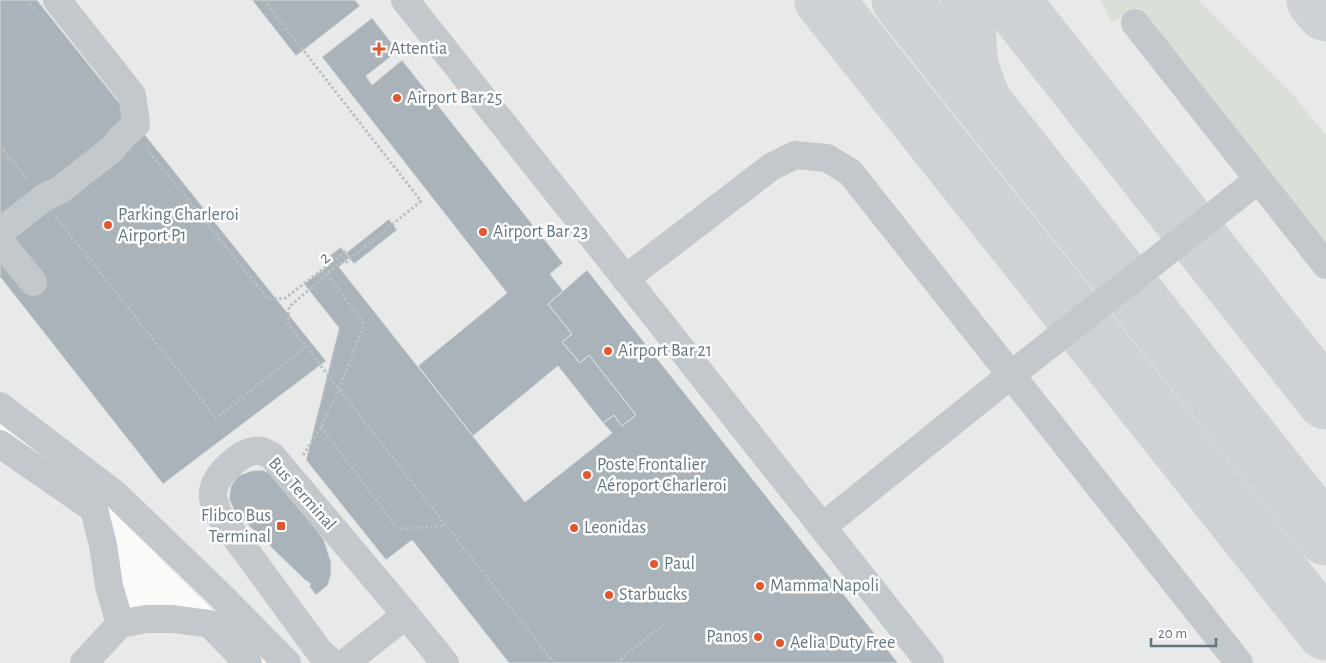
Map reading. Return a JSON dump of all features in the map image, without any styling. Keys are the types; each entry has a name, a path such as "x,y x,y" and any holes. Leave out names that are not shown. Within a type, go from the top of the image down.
{"street":[{"path":"405,0 930,663"},
{"path":"0,232 49,195 54,183 107,142 126,144 136,124 132,95 46,6"},
{"path":"1135,23 1326,265"},
{"path":"626,279 771,167 795,155 827,158 850,172 1239,663"},
{"path":"822,526 1258,180"},
{"path":"0,241 33,282"},
{"path":"0,406 115,494 219,594 287,663"},
{"path":"0,444 94,508 103,545 109,586 120,624"},
{"name":"Bus Terminal","path":"332,663 319,651 218,513 213,500 213,488 231,463 242,455 261,450 272,456 406,615"},
{"path":"345,663 406,615 445,663"},
{"path":"84,663 120,624 146,619 173,619 210,624 248,663"}],"path":[{"path":"26,0 46,6"},
{"path":"264,0 421,200 344,264"},
{"path":"126,144 267,298 284,299 312,278 316,283"},
{"path":"0,146 49,195 216,418 306,346 554,663"},
{"name":"2","path":"306,346 288,324 289,307 348,256 345,252 312,278"},
{"path":"301,457 321,427 339,389 364,324 327,274"},
{"path":"321,427 398,529 445,526"},
{"path":"616,663 664,623"}],"shaded area":[{"path":"0,0 1326,0 1326,663 266,663 100,499 0,423"},
{"path":"1101,0 1198,0 1294,96 1326,135 1326,246 1139,7 1112,23"},
{"path":"0,444 94,509 120,623 210,624 245,663 0,663"}],"building":[{"name":"Parking Charleroi Airport P1","path":"0,0 37,0 326,361 163,484 0,279"},
{"path":"252,0 355,0 360,6 296,56"},
{"path":"372,18 398,51 366,76 372,85 402,60 563,263 550,274 563,291 548,304 572,334 562,342 580,363 589,355 636,415 622,426 614,415 603,423 558,366 473,436 418,366 507,293 322,57"},
{"path":"389,219 397,230 354,264 346,253"},
{"path":"341,247 349,258 339,267 525,502 612,433 603,423 614,415 622,426 636,415 589,355 580,363 562,342 572,334 548,304 587,270 898,663 509,663 412,540 386,560 306,460 339,328 304,284 329,265 324,260"},
{"name":"Flibco Bus Terminal","path":"263,470 275,476 324,540 331,562 331,574 328,585 316,595 309,586 311,584 235,512 229,499 231,486 238,476 251,471"}],"taxiway":[{"path":"824,0 1326,631"},
{"path":"901,0 1326,536"},
{"path":"971,0 967,23 968,57 981,99"},
{"path":"1010,0 1326,400"},
{"path":"1316,0 1326,12"}],"place":[{"name":"Attentia","path":"379,49"},
{"name":"Airport Bar 25","path":"397,98"},
{"name":"Parking Charleroi Airport P1","path":"108,225"},
{"name":"Airport Bar 23","path":"483,232"},
{"name":"Airport Bar 21","path":"608,351"},
{"name":"Poste Frontalier Aéroport Charleroi","path":"587,475"},
{"name":"Flibco Bus Terminal","path":"281,526"},
{"name":"Leonidas","path":"574,528"},
{"name":"Paul","path":"654,564"},
{"name":"Mamma Napoli","path":"760,586"},
{"name":"Starbucks","path":"609,595"},
{"name":"Panos","path":"758,637"},
{"name":"Aelia Duty Free","path":"780,643"}]}
